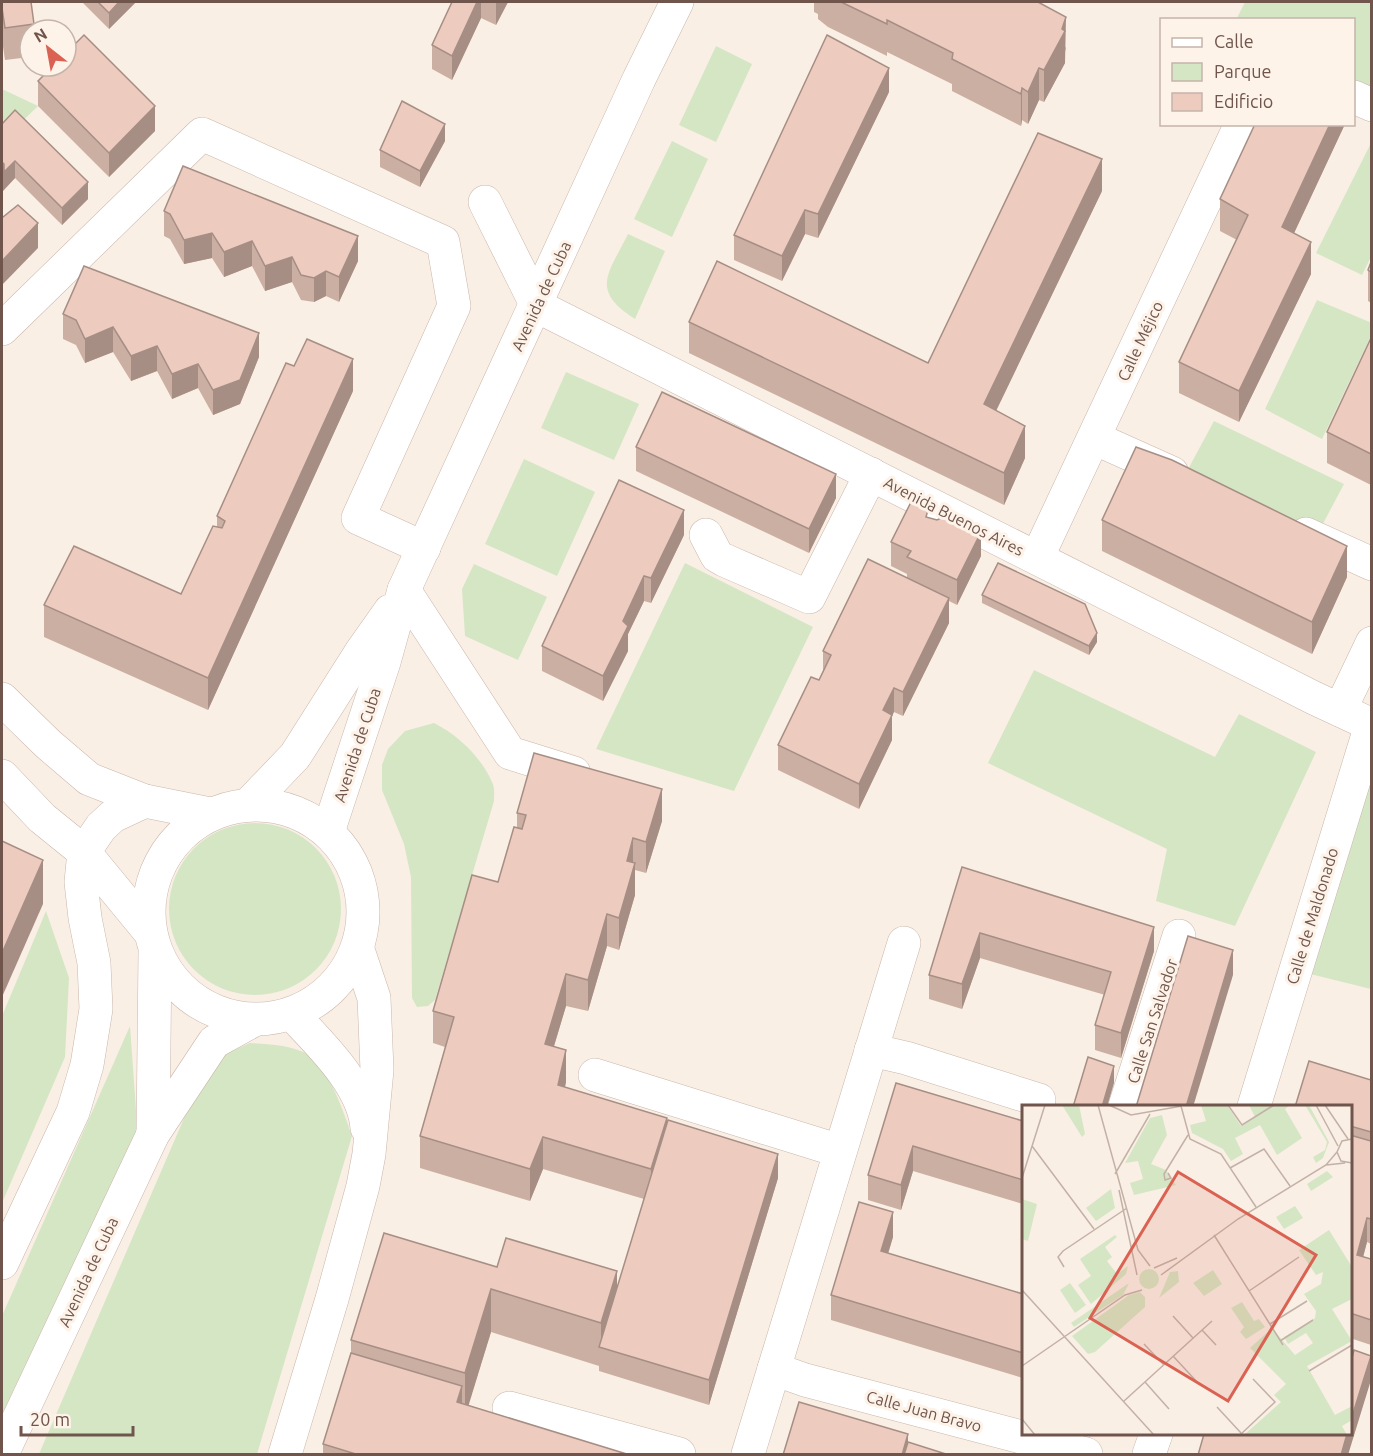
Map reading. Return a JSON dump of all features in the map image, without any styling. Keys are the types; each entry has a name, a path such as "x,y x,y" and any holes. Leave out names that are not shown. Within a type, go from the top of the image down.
{"street":[{"name":"Avenida de Cuba","path":"328,832 384,662 405,590 639,79 677,2"},
{"path":"1355,98 1371,105"},
{"name":"Calle Méjico","path":"1037,558 1240,126"},
{"path":"2,330 202,134 443,242 453,306 358,518 424,548"},
{"path":"485,202 537,306"},
{"name":"Avenida Buenos Aires","path":"537,306 1371,725"},
{"path":"1094,438 1202,487"},
{"path":"706,535 717,556 809,597 871,474"},
{"path":"1283,523 1371,564"},
{"name":"Avenida de Cuba","path":"248,805 295,756 361,652 405,590"},
{"path":"405,590 510,753 607,783"},
{"path":"1340,710 1371,643"},
{"path":"2,699 48,744 89,779 146,801 210,814 229,807 248,805 280,807 300,813 328,832 349,856 358,877 364,924 358,950 336,985 312,1005 292,1014 254,1020 227,1017 200,1005 172,981 152,942 84,852 42,818 2,777"},
{"name":"Calle de Maldonado","path":"1255,1105 1371,725"},
{"path":"2,1263 73,1112 87,1065 96,1009 94,963 81,882 84,852 101,827 113,816 146,801"},
{"name":"Avenida de Cuba","path":"153,1134 152,942 148,911 153,880 165,854 183,833 210,814"},
{"path":"42,818 85,918"},
{"name":"Calle San Salvador","path":"1126,1105 1179,936"},
{"path":"748,1455 904,943"},
{"path":"285,1455 332,1299 363,1186 369,1154 377,1070 374,998 358,950"},
{"path":"292,1014 334,1060 366,1112 369,1154"},
{"name":"Avenida de Cuba","path":"2,1455 153,1134 214,1042 254,1020"},
{"path":"871,1050 906,1058 1039,1100"},
{"path":"595,1075 840,1151"},
{"name":"Calle Juan Bravo","path":"774,1369 805,1380 1024,1436 1080,1453"},
{"path":"509,1408 680,1455"},
{"path":"1149,1455 1155,1435"}],"green space":[{"path":"1245,2 1371,2 1371,104 1355,96 1355,18 1237,18"},
{"path":"716,46 752,64 716,142 679,125"},
{"path":"2,89 38,106 2,141"},
{"path":"672,141 708,159 672,237 634,219"},
{"path":"1371,143 1371,257 1362,275 1316,253"},
{"path":"628,234 665,251 635,319 612,299 607,280"},
{"path":"1317,300 1372,323 1371,336 1322,439 1265,409"},
{"path":"566,372 639,404 614,460 541,428"},
{"path":"1214,421 1344,484 1309,550 1179,486"},
{"path":"524,459 595,492 557,576 485,544"},
{"path":"685,563 813,627 734,791 596,749"},
{"path":"474,564 547,597 518,660 465,636 462,589"},
{"path":"1034,670 1215,757 1239,714 1316,752 1235,926 1156,901 1167,849 988,763"},
{"path":"434,723 460,740 482,764 493,784 494,801 435,1000 428,1006 417,1007 412,998 411,877 404,844 382,790 382,765 388,749 405,731"},
{"path":"1371,725 1371,989 1294,970"},
{"path":"255,823 288,830 316,848 334,876 341,909 334,942 316,970 288,988 255,995 222,988 194,970 176,942 169,909 176,876 194,848 222,830"},
{"path":"46,911 69,978 65,1057 2,1203 2,1016"},
{"path":"130,1026 138,1138 2,1429 2,1316"},
{"path":"250,1043 296,1049 316,1061 335,1092 352,1136 257,1454 39,1454 185,1116 225,1054"}],"building":[{"path":"2,2 31,2 33,18 18,18 18,26 5,28"},
{"path":"98,2 119,2 109,13"},
{"path":"452,2 477,2 452,56 432,45"},
{"path":"841,2 1038,2 1066,17 1062,29 1065,31 1044,70 1039,68 1028,92 1022,88 1021,94 952,59 953,53 887,20 887,24"},
{"path":"84,35 155,106 109,153 38,81 41,78 78,78 78,41"},
{"path":"827,35 889,68 818,214 805,210 782,256 734,235"},
{"path":"402,101 445,124 420,171 380,150"},
{"path":"15,110 88,182 62,208 15,161 4,172 2,124"},
{"path":"1254,126 1329,126 1282,227 1311,242 1239,391 1179,362 1248,215 1220,199"},
{"path":"1038,133 1102,159 984,404 1025,426 1004,473 689,322 717,261 928,363"},
{"path":"183,166 358,236 339,277 326,271 314,278 301,275 292,257 265,266 252,241 224,252 212,233 184,240 170,214 164,211"},
{"path":"18,205 38,223 2,261 2,216"},
{"path":"84,266 259,333 240,380 213,390 198,364 172,374 157,346 131,356 113,327 85,339 76,320 63,314"},
{"path":"1371,338 1371,454 1327,432"},
{"path":"307,339 353,359 208,678 44,605 74,546 181,594 213,526 222,528 225,521 217,516 286,363 294,366"},
{"path":"662,392 836,474 809,529 636,447"},
{"path":"1136,447 1172,460 1347,546 1312,622 1102,520"},
{"path":"619,480 684,510 651,578 644,576 623,621 628,626 603,676 542,646"},
{"path":"911,502 928,510 926,517 937,520 947,515 981,532 957,580 907,557 911,551 891,542"},
{"path":"868,559 949,598 903,692 894,688 883,710 892,715 859,784 778,745 811,677 819,680 831,655 823,651"},
{"path":"998,563 1085,604 1097,633 1089,646 982,595"},
{"path":"534,753 662,789 646,842 633,838 627,861 635,863 619,918 607,914 588,980 566,974 545,1044 566,1050 558,1085 667,1118 651,1169 543,1137 530,1169 420,1136 454,1017 433,1011 472,875 498,882 514,827 522,829 526,815 517,813"},
{"path":"2,841 43,860 2,953"},
{"path":"962,867 1154,927 1121,1033 1095,1025 1111,972 980,933 962,984 929,975"},
{"path":"1188,936 1233,950 1187,1105 1137,1105"},
{"path":"1088,1057 1114,1066 1103,1105 1074,1105"},
{"path":"1309,1061 1371,1080 1371,1132 1352,1127 1352,1105 1296,1105"},
{"path":"896,1083 1022,1121 1022,1180 913,1146 901,1185 868,1175"},
{"path":"668,1120 778,1154 709,1380 599,1347"},
{"path":"1352,1136 1371,1141 1371,1219 1367,1218 1357,1255 1371,1259 1371,1320 1352,1314"},
{"path":"859,1202 893,1212 881,1251 1022,1294 1022,1353 831,1295"},
{"path":"384,1233 497,1267 506,1238 617,1271 601,1323 491,1289 465,1373 351,1340"},
{"path":"1354,1350 1371,1356 1352,1417"},
{"path":"351,1353 462,1386 457,1402 630,1455 359,1455 323,1444"},
{"path":"799,1402 908,1434 902,1455 783,1455"},
{"path":"1204,1435 1347,1435 1341,1455 1198,1455"},
{"path":"908,1442 949,1455 904,1455"}]}
